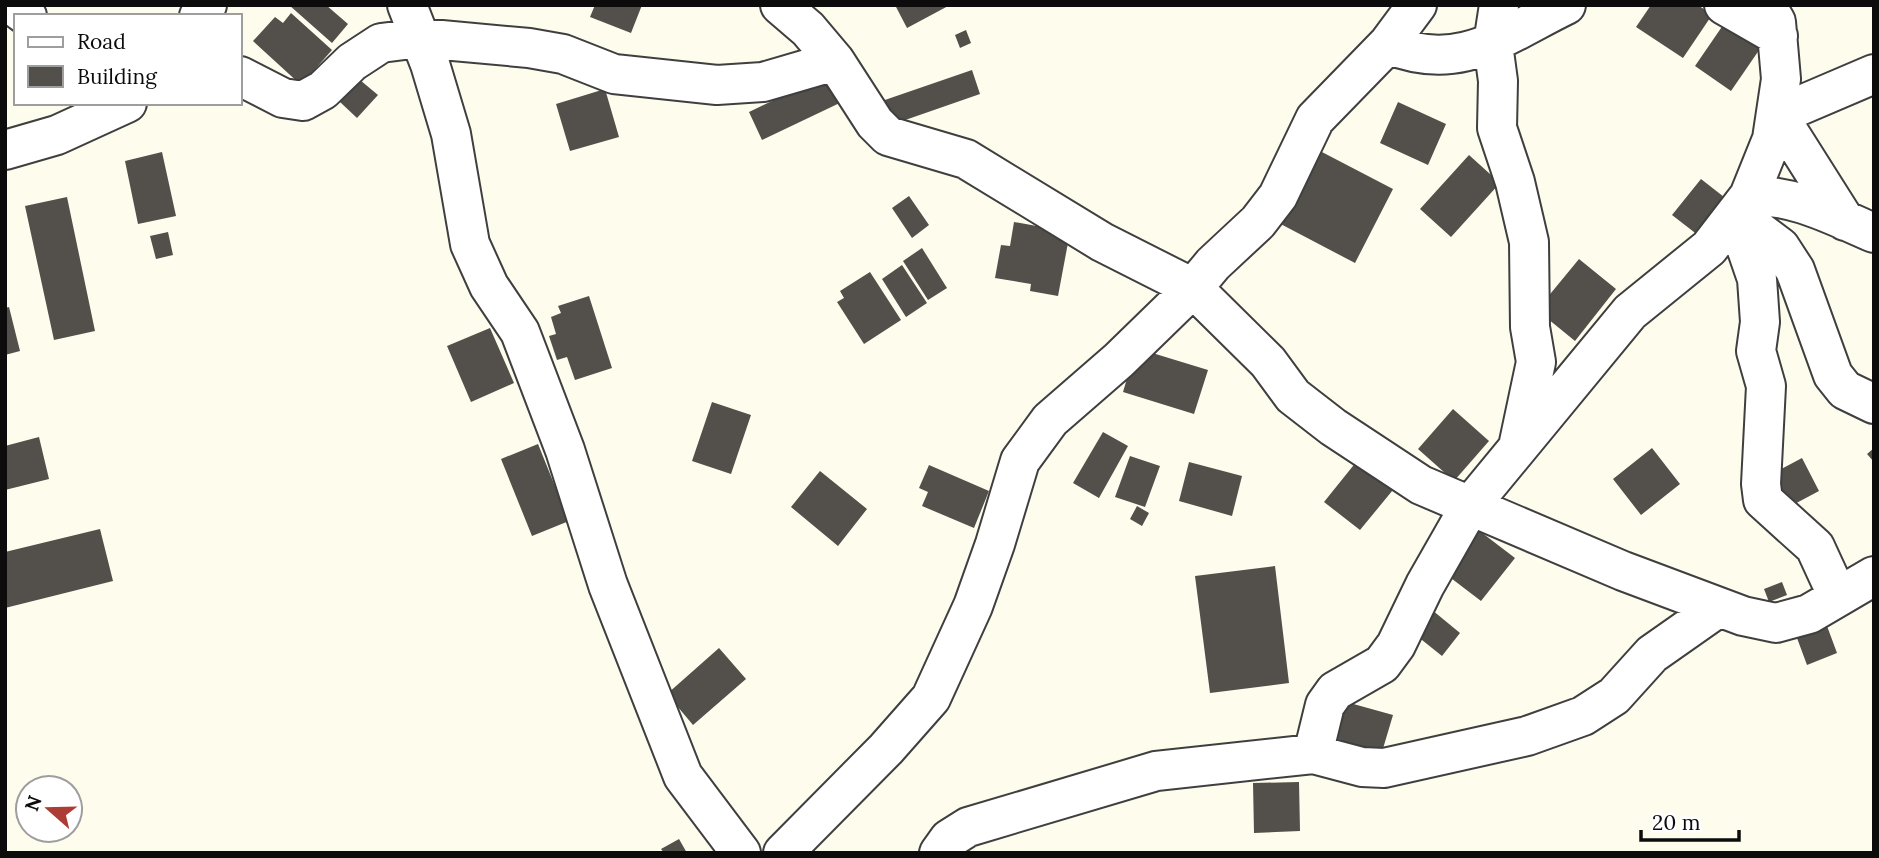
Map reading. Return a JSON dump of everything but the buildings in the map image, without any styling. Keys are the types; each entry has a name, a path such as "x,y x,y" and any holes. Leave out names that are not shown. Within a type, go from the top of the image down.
{"street":[{"path":"780,5 808,29 835,61 875,122 888,136 966,159 1102,242 1193,288 1268,362 1293,396 1332,427 1420,485 1623,571 1719,607 1776,623 1809,614 1874,576"},
{"path":"783,853 886,749 931,698 951,659 977,593 1020,461 1042,430 1193,288 1213,264 1258,222 1278,196 1315,119 1388,44 1416,5"},
{"path":"1499,5 1493,44 1498,81 1497,128 1516,182 1528,242 1530,327 1536,362 1516,453"},
{"path":"1388,44 1411,54 1438,56 1493,44 1566,5"},
{"path":"1313,754 1325,705 1335,691 1382,664 1396,645 1425,585 1470,506 1630,312 1709,248 1739,211 1772,139 1777,115 1781,57 1772,21 1724,5"},
{"path":"242,77 283,97 303,101 323,90 352,62 413,21 563,54 614,74 717,85 762,82 835,61"},
{"path":"413,21 451,134 470,244 489,286 520,332 565,450 608,585 683,775 741,853"},
{"path":"1777,115 1874,75"},
{"path":"5,150 57,135 123,105"},
{"path":"1777,115 1859,227"},
{"path":"1739,211 1773,195 1859,227"},
{"path":"1739,211 1780,247 1796,270 1833,375 1845,390 1874,404"},
{"path":"1739,211 1746,247 1757,279 1760,322 1756,351 1766,386 1761,484 1763,500 1815,547 1838,597"},
{"path":"939,853 950,839 968,827 1156,771 1313,754 1362,767 1384,768 1538,732 1583,716 1614,696 1652,654 1719,607"}]}
